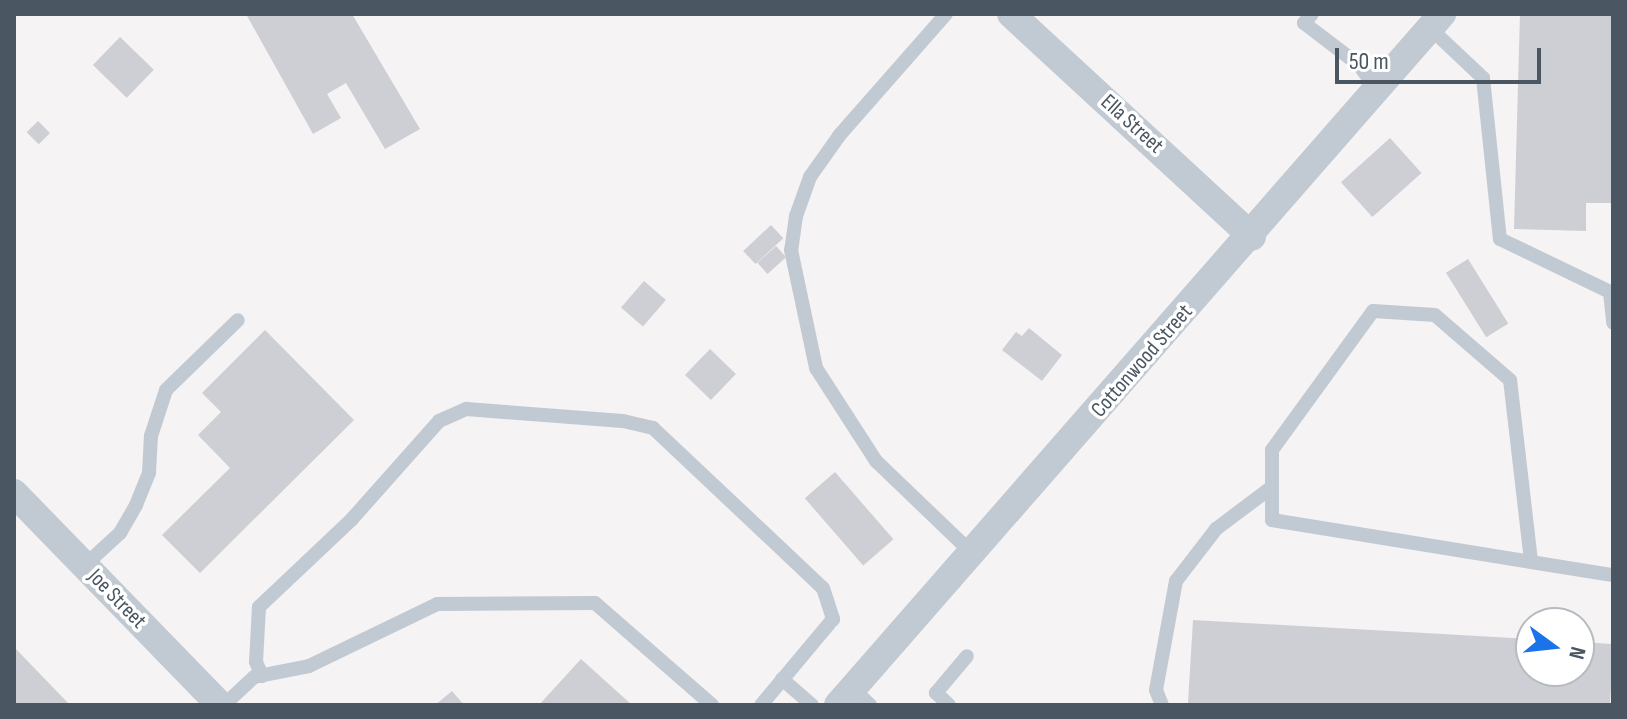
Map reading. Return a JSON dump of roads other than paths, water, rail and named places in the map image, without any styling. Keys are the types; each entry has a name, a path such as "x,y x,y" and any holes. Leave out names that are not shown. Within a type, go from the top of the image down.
{"street":[{"name":"Ella Street","path":"1011,14 1252,236"},
{"name":"Cottonwood Street","path":"853,699 971,552 1252,236 1436,21"},
{"name":"Joe Street","path":"14,493 222,705"}],"lane":[{"path":"946,14 839,136 810,177 796,216 791,250 816,368 876,461 971,552"},
{"path":"1303,17 1359,65 1377,90"},
{"path":"1436,21 1483,78 1500,239 1612,289 1613,323"},
{"path":"1531,561 1510,380 1435,315 1373,311 1272,450 1272,520 1613,575"},
{"path":"84,566 120,533 136,505 149,473 151,436 166,390 238,320"},
{"path":"262,676 256,662 259,607 352,519 439,421 466,409 623,421 653,428 823,588 833,619 761,705"},
{"path":"1162,705 1156,690 1176,581 1216,529 1272,487"},
{"path":"222,705 262,676 309,666 437,604 595,603 712,705"},
{"path":"949,705 936,693 967,656"},
{"path":"782,679 812,705"}]}
